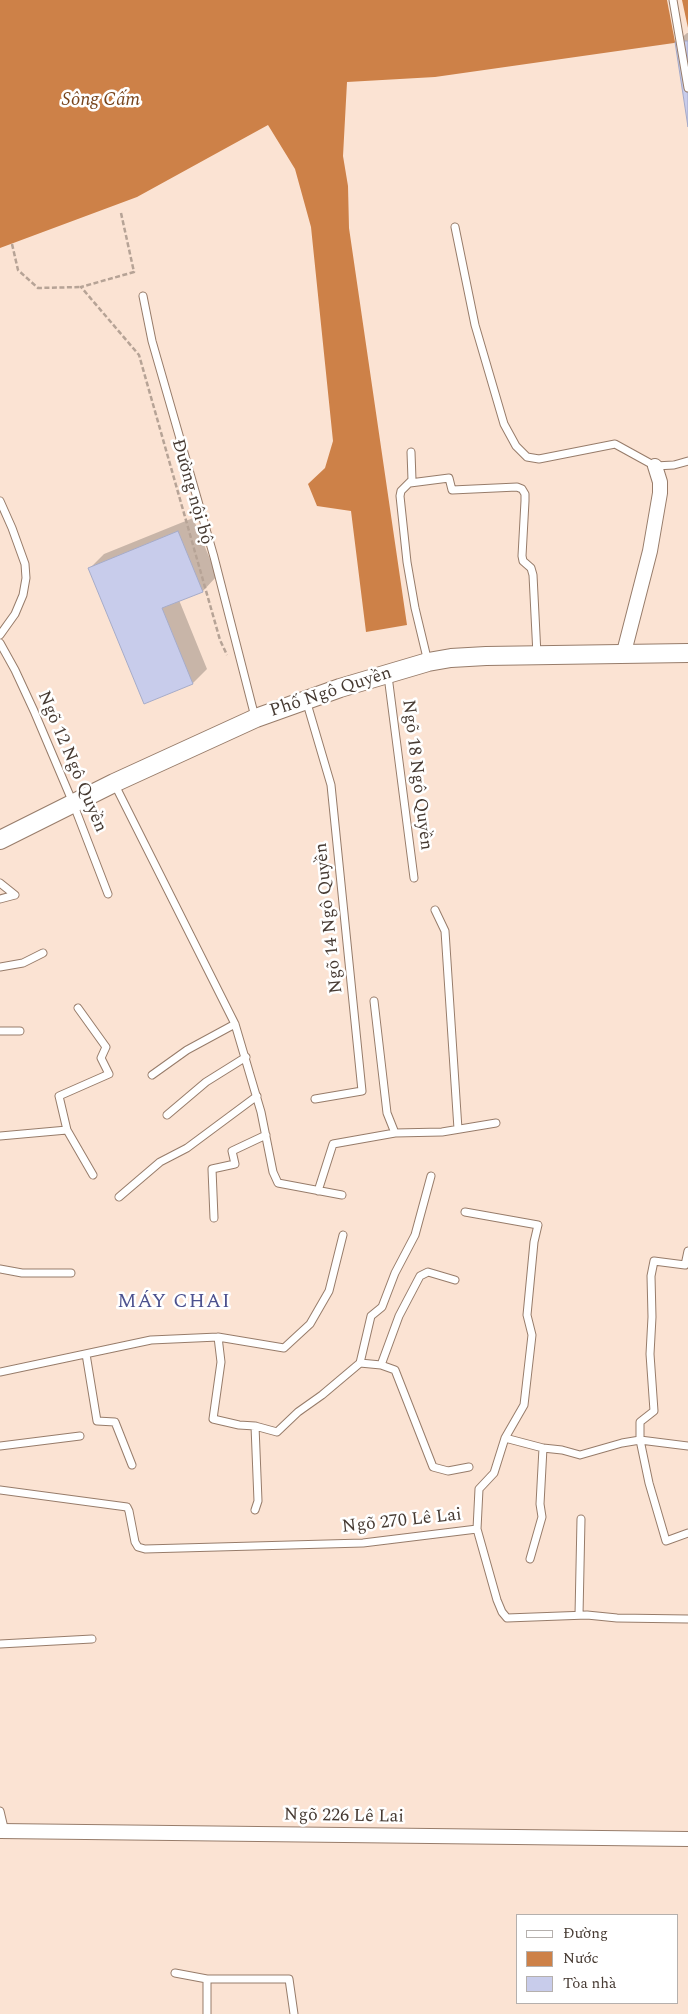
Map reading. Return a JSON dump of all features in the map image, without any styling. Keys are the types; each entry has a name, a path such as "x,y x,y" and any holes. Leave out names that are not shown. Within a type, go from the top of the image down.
{"street":[{"path":"624,652 650,550 660,493 660,482 656,466"},
{"name":"Phố Ngô Quyền","path":"0,840 114,783 256,718 306,699 428,662 451,658 537,655 624,652 688,653"},
{"name":"Ngõ 226 Lê Lai","path":"2,1832 688,1839"}],"lane":[{"path":"673,0 688,88"},
{"path":"455,227 475,325 504,424 516,446 527,457 539,459 615,444 656,466 674,465 688,461"},
{"path":"143,296 155,351 214,557 256,718"},
{"path":"410,484 412,478 411,452"},
{"path":"428,662 420,636 412,590 400,496 401,491 410,484 449,478 452,490 517,487 522,489 525,494 522,556 523,561 531,568 533,575 537,655"},
{"path":"0,501 25,564 26,578 23,595 15,614 0,635"},
{"name":"Ngõ 12 Ngô Quyền","path":"0,643 26,695 73,803 108,894"},
{"name":"Ngõ 18 Ngô Quyền","path":"388,675 414,878"},
{"name":"Ngõ 14 Ngô Quyền","path":"306,699 331,785 362,1091 316,1099"},
{"path":"114,783 235,1024 246,1057 266,1135 273,1172 278,1183 342,1195"},
{"path":"0,883 15,894 0,899"},
{"path":"435,910 445,931 458,1130"},
{"path":"0,967 23,963 43,953"},
{"path":"374,1001 387,1113 395,1133"},
{"path":"78,1008 106,1047 101,1058 109,1074 59,1096 67,1130 93,1175"},
{"path":"152,1076 187,1050 235,1024"},
{"path":"0,1031 20,1030"},
{"path":"167,1114 206,1082 246,1057"},
{"path":"119,1197 160,1162 186,1148 256,1096"},
{"path":"318,1191 333,1144 395,1133 442,1132 496,1123"},
{"path":"0,1136 67,1130"},
{"path":"214,1218 212,1169 235,1164 232,1151 266,1135"},
{"path":"218,1337 221,1362 213,1419 278,1432 298,1412 322,1395 360,1363 371,1316 382,1307 395,1273 415,1235 431,1176"},
{"name":"Ngõ 270 Lê Lai","path":"0,1490 127,1507 135,1542 138,1547 145,1549 363,1543 477,1529 480,1489 494,1473 505,1438 524,1405 532,1335 527,1315 534,1242 538,1225 465,1212"},
{"path":"0,1372 151,1340 218,1337 284,1348 310,1324 329,1291 343,1236"},
{"path":"688,1251 686,1265 654,1261 651,1276 652,1317 650,1354 654,1412 640,1422 640,1440 649,1483 666,1541 688,1533"},
{"path":"0,1269 22,1273 70,1273"},
{"path":"381,1365 399,1316 420,1276 428,1272 455,1280"},
{"path":"86,1354 97,1421 115,1422 132,1465"},
{"path":"360,1363 381,1365 395,1370 433,1467 448,1471 469,1467"},
{"path":"255,1426 258,1501 255,1510"},
{"path":"0,1446 80,1436"},
{"path":"505,1438 580,1455 640,1440 688,1446"},
{"path":"530,1559 542,1517 540,1504 543,1448"},
{"path":"579,1615 581,1519"},
{"path":"477,1529 504,1616 509,1618 579,1615 617,1618 688,1619"},
{"path":"0,1644 92,1639"},
{"path":"0,1811 2,1832"},
{"path":"175,1974 207,1978 289,1979 294,2014"},
{"path":"207,1978 207,2014"}],"path":[{"path":"12,244 18,270 38,288 81,287 134,272 121,213"},
{"name":"Đường nội bộ","path":"81,287 139,354 220,640 228,657"}],"water":[{"name":"Sông Cấm","path":"0,0 688,0 688,41 435,77 347,82 343,156 348,186 349,228 407,625 366,632 351,511 317,506 308,484 325,468 333,441 311,227 295,169 268,125 137,197 0,248"}],"pier":[{"path":"667,0 682,0 688,28 688,41 675,42"}],"building":[{"path":"688,41 688,127 675,42"},
{"path":"178,531 203,592 162,608 193,684 144,704 88,568"}],"district":[{"name":"MÁY CHAI","path":"174,1303"}]}
